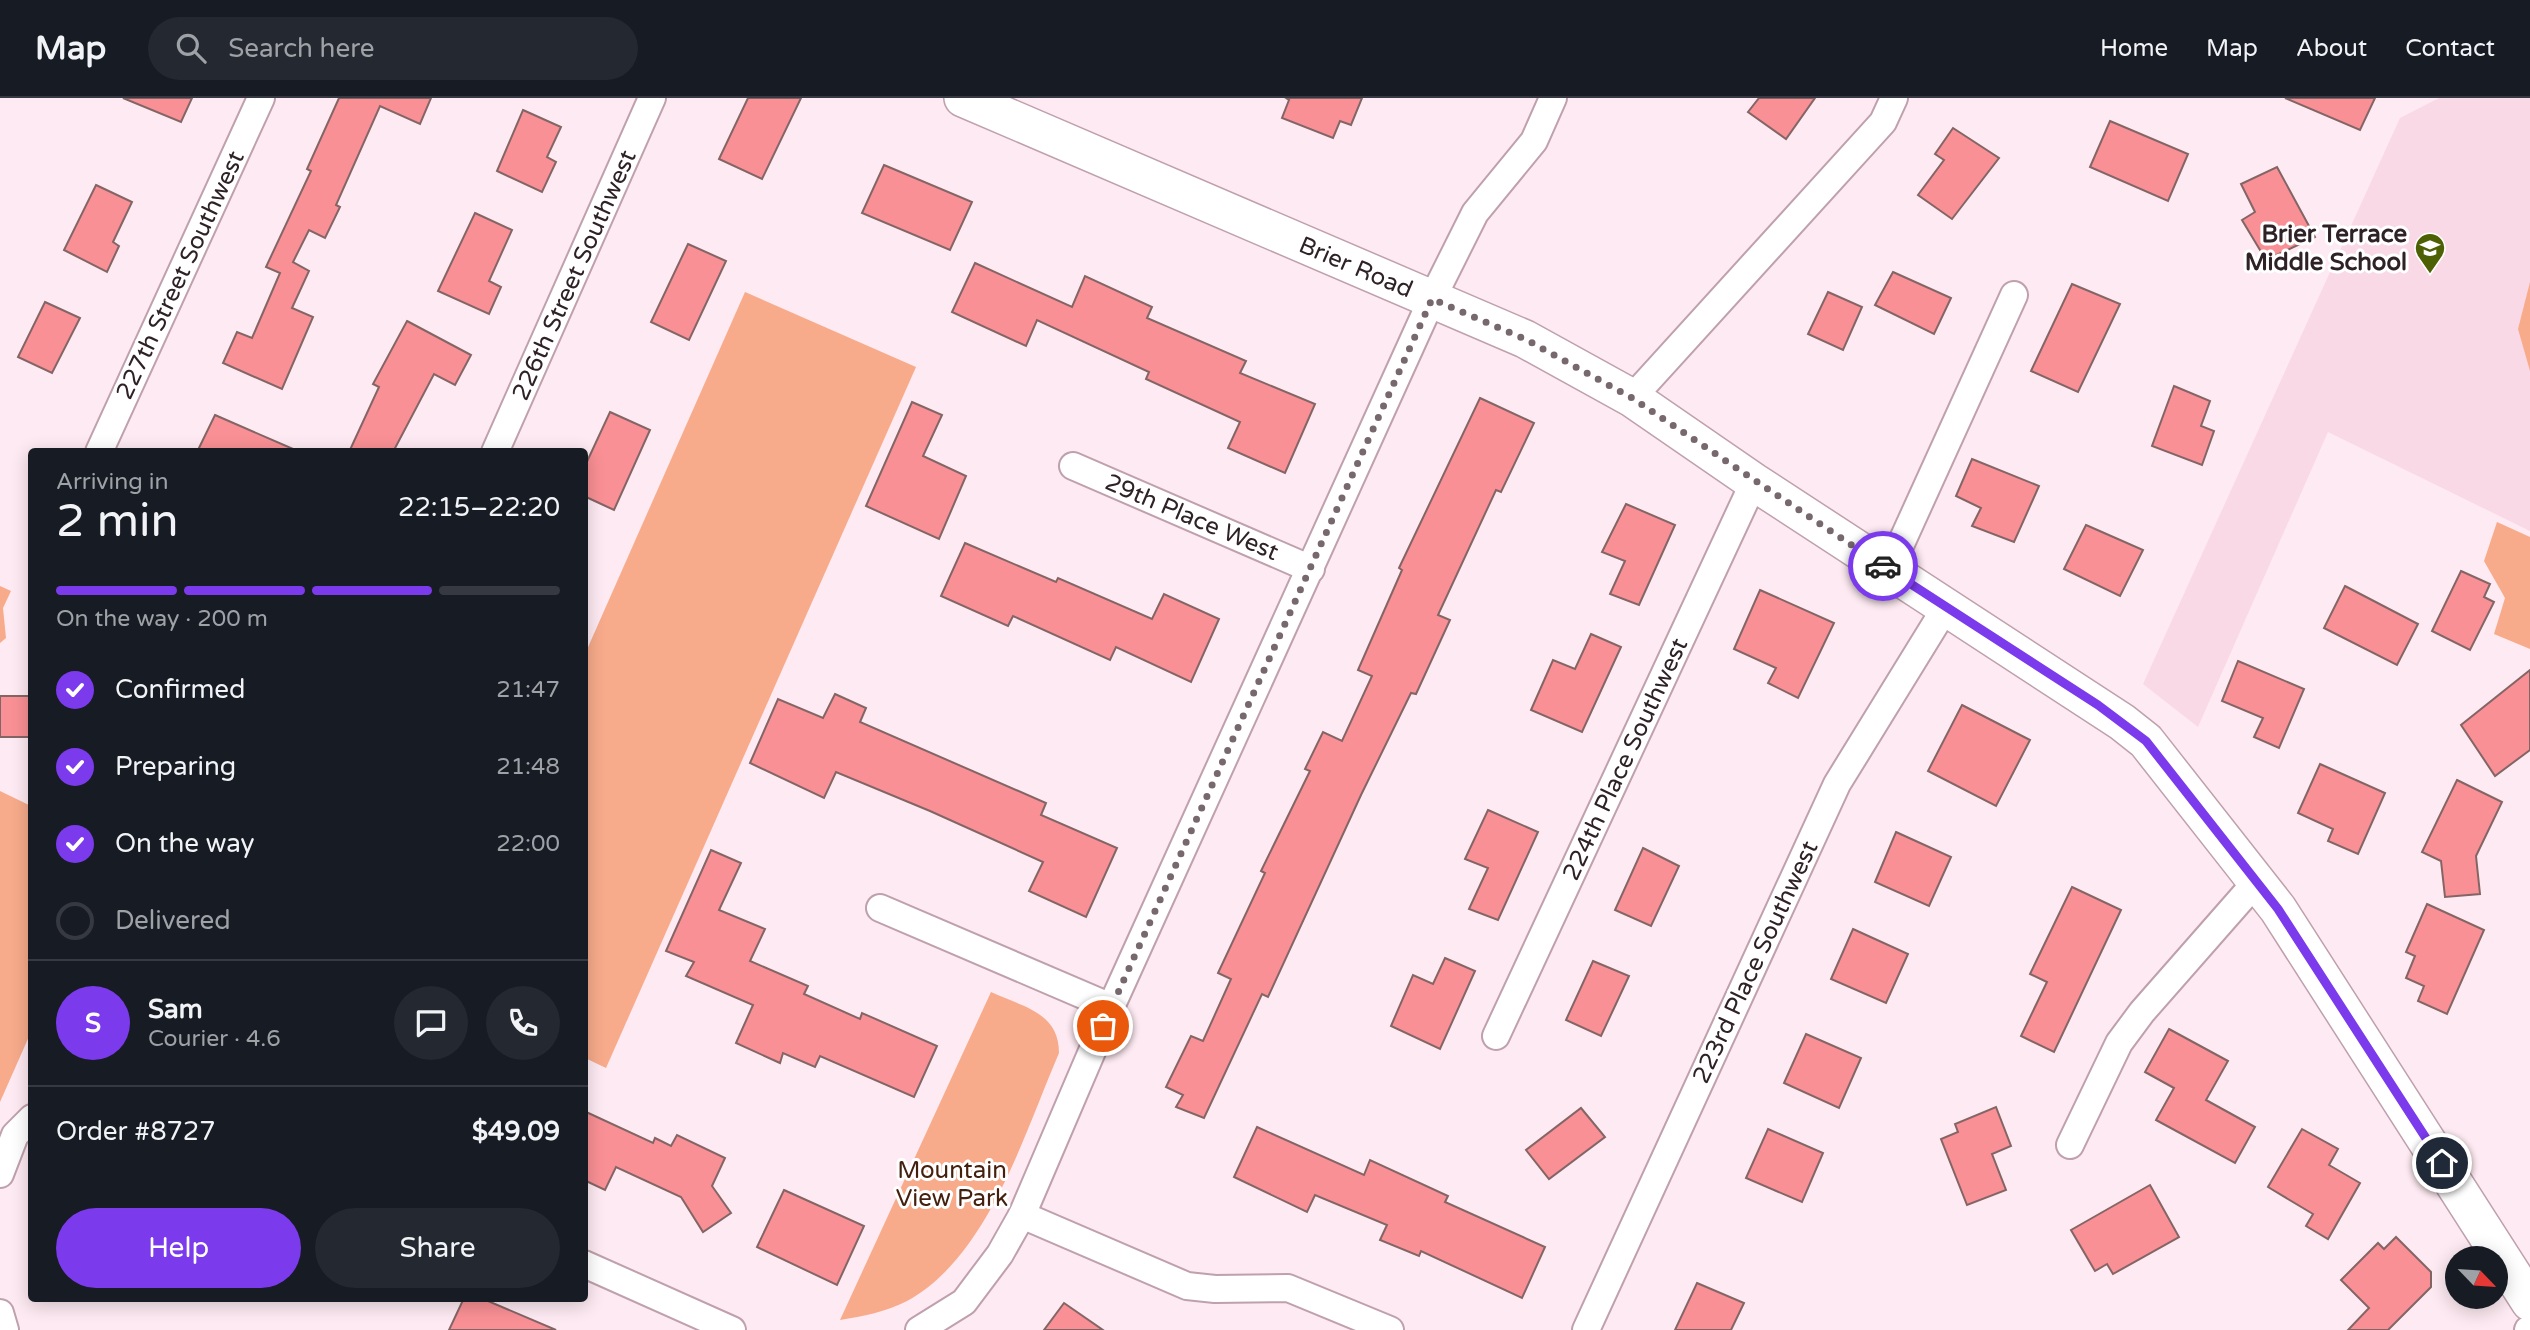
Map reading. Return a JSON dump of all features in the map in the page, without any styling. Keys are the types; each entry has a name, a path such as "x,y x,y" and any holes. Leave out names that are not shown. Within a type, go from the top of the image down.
{"main road":[{"name":"Brier Road","path":"968,99 1525,339 1632,398 1754,482 2098,705 2146,741 2258,881 2530,1301"}],"street":[{"name":"227th Street Southwest","path":"101,448 261,98"},
{"name":"226th Street Southwest","path":"497,448 652,98"},
{"path":"919,1330 964,1302 1000,1254 1022,1215 1111,1007 1432,299 1475,213 1534,141 1553,98"},
{"path":"1632,398 1883,122 1894,98"},
{"path":"1889,570 2014,295"},
{"name":"29th Place West","path":"1073,466 1311,569"},
{"name":"224th Place Southwest","path":"1496,1036 1754,482"},
{"name":"223rd Place Southwest","path":"1586,1330 1837,784 1946,607"},
{"path":"2070,1145 2119,1043 2142,1012 2258,881"},
{"path":"880,908 1111,1007"},
{"path":"0,1174 15,1135 28,1122"},
{"path":"1022,1215 1187,1286 1216,1289 1288,1288 1390,1330"},
{"path":"588,1266 732,1330"},
{"path":"0,1313 5,1330"}],"shaded area":[{"name":"Brier Terrace Middle School","path":"2439,98 2530,98 2530,531 2328,432 2198,727 2143,684 2400,118"}],"green space":[{"path":"2530,282 2530,371 2518,329"},
{"path":"745,292 916,367 606,1068 588,1059 588,647"},
{"path":"2497,522 2530,537 2530,649 2494,634 2505,598 2484,561"},
{"path":"0,586 11,591 3,608 6,638 0,643"},
{"path":"0,791 28,805 28,1039 0,1102"},
{"name":"Mountain View Park","path":"991,992 1037,1013 1053,1028 1057,1039 1059,1053 1017,1155 981,1225 960,1255 935,1281 899,1305 840,1320"}],"building":[{"path":"123,98 192,98 181,122"},
{"path":"339,98 431,98 420,124 380,106 336,205 340,207 325,238 309,230 293,262 309,271 292,308 313,317 282,389 223,363 237,332 252,338 280,273 266,267 311,171 307,169"},
{"path":"748,98 801,98 762,179 719,159"},
{"path":"1286,98 1362,98 1351,125 1340,121 1333,138 1282,118 1289,100"},
{"path":"1759,98 1815,98 1786,139 1748,112"},
{"path":"2285,98 2375,98 2360,130"},
{"path":"523,110 561,127 547,157 556,162 542,192 497,171"},
{"path":"2110,121 2188,154 2168,201 2090,167"},
{"path":"1953,128 1999,158 1952,219 1918,195 1944,160 1935,154"},
{"path":"884,165 972,202 950,250 862,213"},
{"path":"2277,167 2315,237 2266,260 2242,220 2255,212 2241,184"},
{"path":"96,185 132,202 113,242 119,246 107,272 64,250"},
{"path":"475,213 512,230 489,281 501,287 489,314 438,291"},
{"path":"688,244 726,261 689,340 651,322"},
{"path":"975,263 1072,307 1085,276 1152,307 1147,318 1246,361 1240,373 1315,404 1285,473 1228,448 1240,422 1146,379 1149,372 1037,320 1026,346 952,312"},
{"path":"1893,272 1951,298 1934,334 1875,305"},
{"path":"2072,284 2120,304 2078,392 2031,371"},
{"path":"1828,292 1862,307 1843,350 1808,334"},
{"path":"45,302 80,318 52,373 18,357"},
{"path":"407,321 471,355 455,385 434,374 395,448 351,448 379,387 373,384"},
{"path":"2174,386 2210,401 2201,426 2214,431 2202,465 2152,446"},
{"path":"1480,398 1534,423 1501,492 1496,490 1438,615 1450,620 1416,694 1411,693 1361,795 1268,997 1262,994 1204,1118 1176,1107 1183,1095 1166,1087 1191,1036 1203,1041 1231,979 1218,973 1265,873 1261,871 1310,771 1305,769 1323,732 1342,741 1372,676 1358,670 1402,570 1399,568"},
{"path":"912,402 942,415 923,456 966,476 939,539 866,506"},
{"path":"610,412 650,430 614,510 588,498 588,459"},
{"path":"215,415 291,448 199,448"},
{"path":"1972,459 2039,486 2014,542 1972,526 1981,508 1956,496"},
{"path":"1626,504 1675,525 1639,605 1610,594 1625,561 1602,552"},
{"path":"2086,525 2143,550 2120,596 2064,569"},
{"path":"965,543 1056,582 1058,578 1152,619 1164,594 1219,619 1191,682 1116,647 1110,660 1013,616 1008,626 941,596"},
{"path":"2461,571 2490,584 2484,597 2494,602 2470,650 2432,631"},
{"path":"2345,586 2418,624 2397,665 2324,628"},
{"path":"1760,590 1834,623 1798,698 1768,683 1776,668 1734,649"},
{"path":"1591,634 1621,647 1582,732 1531,710 1553,660 1575,669"},
{"path":"2238,661 2304,689 2279,748 2254,737 2263,718 2222,701"},
{"path":"2530,670 2530,750 2495,776 2461,725"},
{"path":"835,694 866,708 860,722 1046,803 1041,815 1117,848 1086,917 1029,891 1043,862 836,772 824,798 750,763 778,699 823,718"},
{"path":"0,696 28,696 28,737 0,737"},
{"path":"1962,705 2030,740 1996,806 1928,771"},
{"path":"2320,764 2385,793 2358,854 2328,841 2333,829 2298,813"},
{"path":"2457,780 2502,802 2476,856 2480,894 2445,897 2441,861 2422,852"},
{"path":"1488,810 1538,832 1498,920 1469,909 1488,868 1465,859"},
{"path":"1896,832 1951,857 1929,906 1875,882"},
{"path":"1643,848 1679,866 1651,926 1615,910"},
{"path":"711,850 741,863 719,910 765,929 750,961 808,986 804,994 860,1019 862,1013 937,1046 914,1097 820,1056 815,1067 783,1053 780,1063 736,1043 753,1005 686,976 694,962 666,951"},
{"path":"2072,887 2121,910 2054,1052 2021,1036 2047,982 2030,974"},
{"path":"2427,904 2484,930 2447,1014 2418,1001 2424,986 2406,978 2415,956 2406,952"},
{"path":"1853,929 1908,954 1886,1003 1831,979"},
{"path":"1445,958 1475,971 1440,1049 1391,1026 1413,975 1433,984"},
{"path":"1593,961 1629,976 1601,1036 1566,1020"},
{"path":"2169,1029 2228,1061 2206,1100 2255,1127 2235,1163 2156,1120 2174,1088 2145,1072"},
{"path":"1806,1034 1861,1058 1839,1108 1784,1083"},
{"path":"1996,1107 2011,1146 1992,1154 2006,1190 1967,1205 1941,1139 1958,1132 1955,1124"},
{"path":"1581,1108 1605,1137 1549,1179 1526,1150"},
{"path":"588,1113 653,1143 655,1138 671,1146 677,1135 725,1158 712,1186 731,1213 703,1232 681,1197 616,1167 605,1190 588,1182"},
{"path":"1257,1127 1364,1175 1370,1160 1448,1196 1445,1202 1545,1247 1522,1298 1421,1251 1419,1256 1380,1240 1387,1225 1315,1195 1307,1212 1234,1177"},
{"path":"1768,1129 1823,1153 1802,1202 1746,1178"},
{"path":"2302,1129 2338,1149 2329,1165 2360,1183 2328,1239 2306,1226 2313,1214 2268,1187"},
{"path":"2150,1185 2179,1237 2113,1274 2107,1264 2095,1271 2071,1230"},
{"path":"784,1190 864,1226 837,1285 757,1247"},
{"path":"2396,1237 2431,1272 2431,1287 2388,1330 2348,1330 2369,1308 2341,1280 2378,1243 2384,1249"},
{"path":"1697,1283 1744,1303 1731,1330 1675,1330"},
{"path":"462,1302 490,1302 556,1330 449,1330"},
{"path":"1064,1303 1103,1330 1044,1330"}],"way so far":[{"path":"1103,1026 1432,299 1525,339 1632,398 1883,566"}],"place":[{"name":"Brier Terrace Middle School","path":"2430,275"}],"route":[{"path":"1883,566 2098,705 2146,741 2219,830 2278,909 2442,1163"}]}
